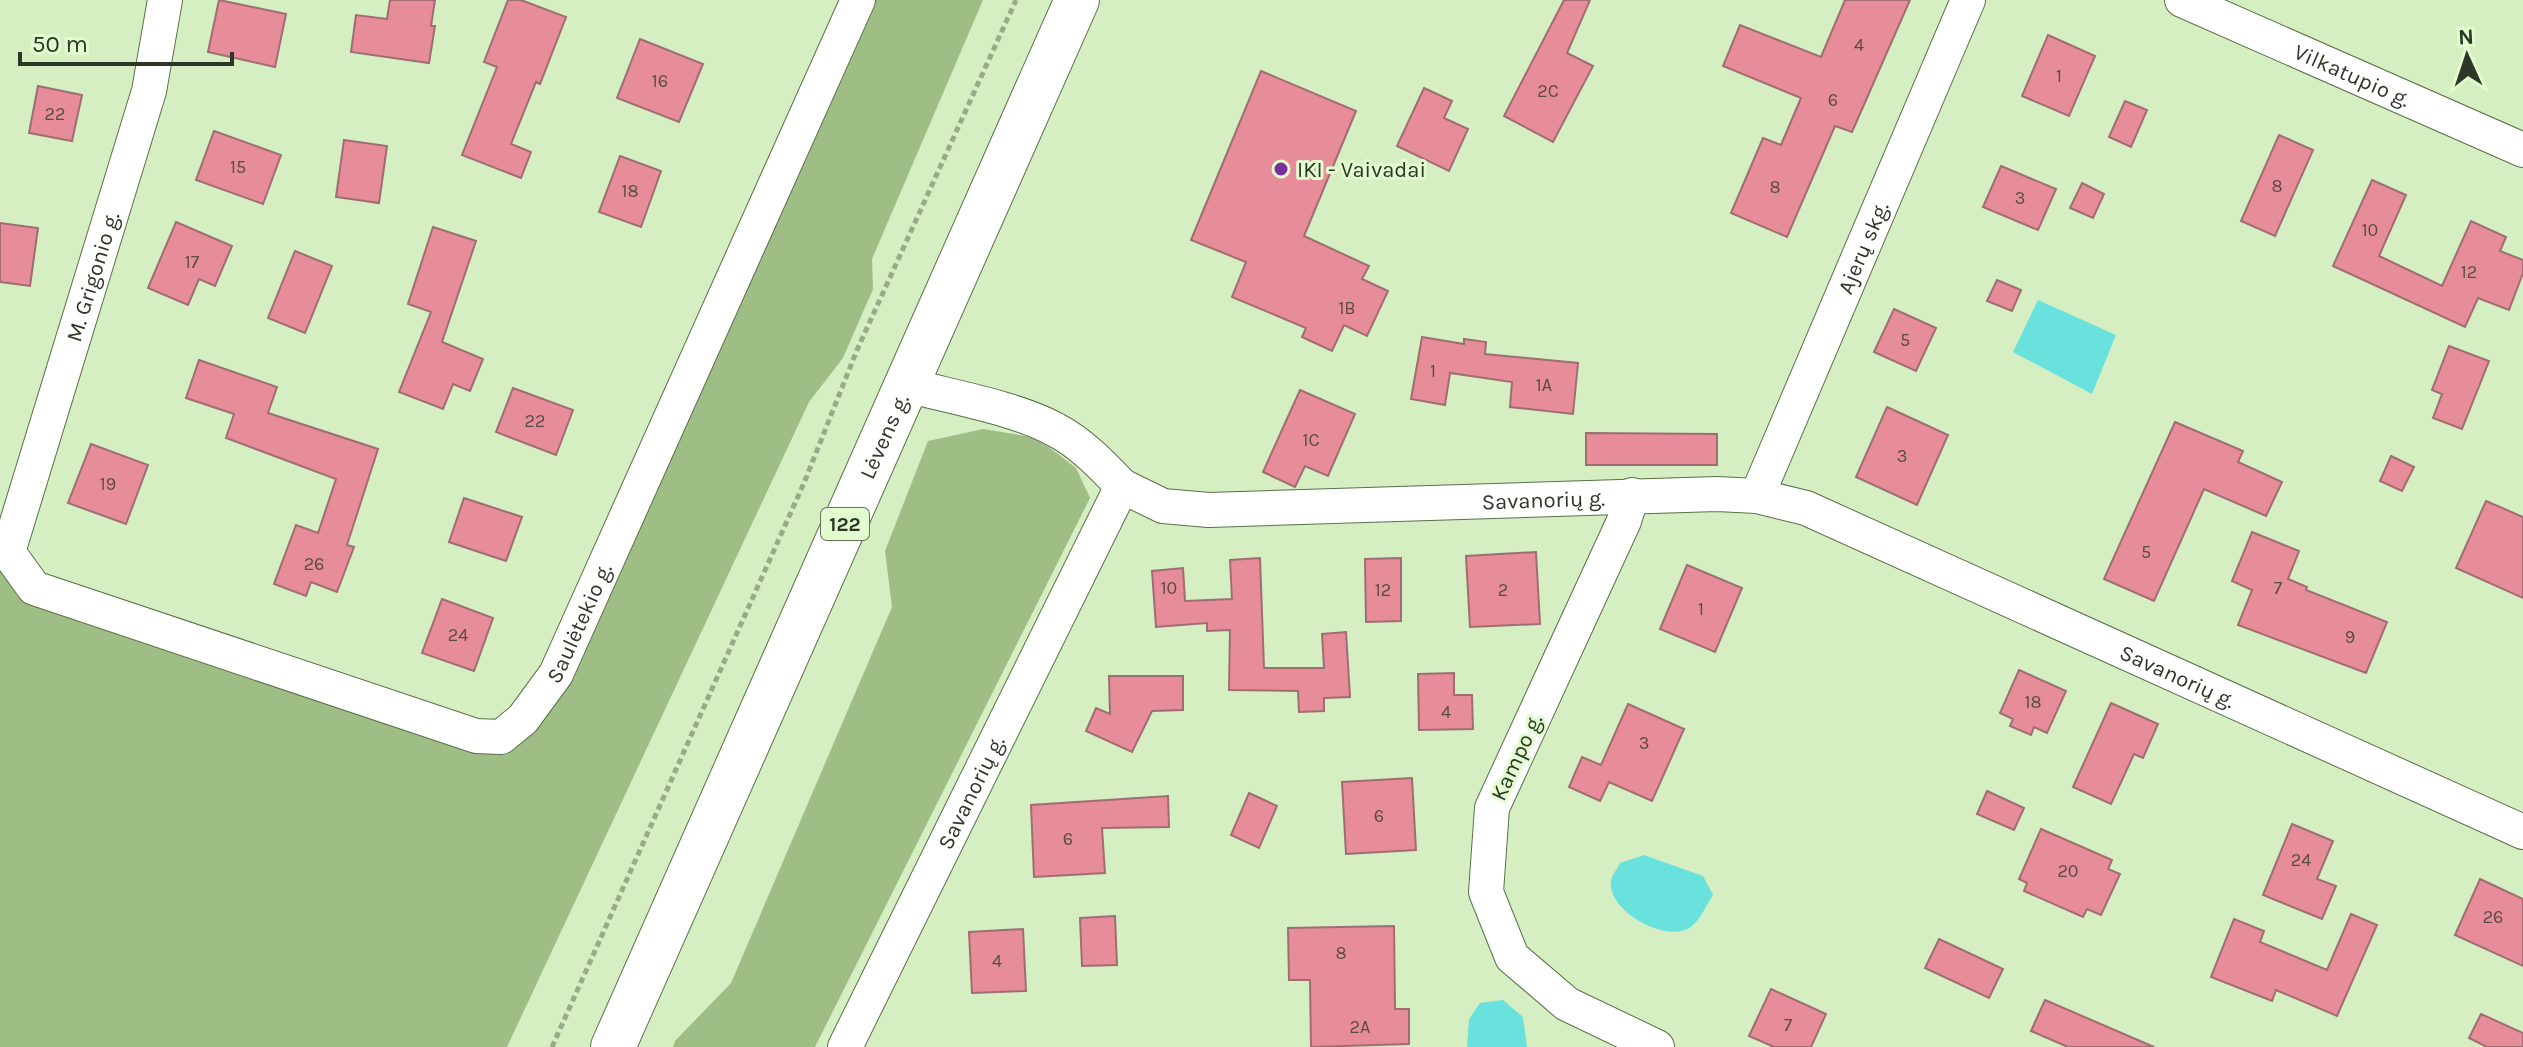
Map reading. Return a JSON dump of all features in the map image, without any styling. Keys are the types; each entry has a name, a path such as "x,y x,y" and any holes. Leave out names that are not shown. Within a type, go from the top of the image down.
{"main road":[{"name":"Lėvens g.","path":"613,1047 1077,0"}],"street":[{"name":"M. Grigonio g.","path":"4,551 149,91 165,0"},
{"name":"Saulėtekio g.","path":"4,551 34,588 476,736 501,737 523,719 556,674 858,0"},
{"name":"Ajerų skg.","path":"1757,496 1968,0"},
{"name":"Vilkatupio g.","path":"2182,0 2523,150"},
{"path":"907,385 1017,415 1056,430 1087,452 1122,486"},
{"name":"Savanorių g.","path":"845,1047 1122,486 1163,506 1209,510 1717,494 1757,496 1806,508 2523,832"},
{"name":"Kampo g.","path":"1632,495 1624,521 1492,808 1486,892 1512,957 1567,1004 1657,1047"}],"path":[{"path":"552,1047 804,483 857,350 1016,0"}],"green space":[{"path":"860,0 983,0 872,259 873,289 843,358 809,402 507,1047 0,1047 0,550 34,588 476,736 523,719"},
{"path":"983,429 1037,438 1076,468 1090,498 815,1047 673,1047 675,1041 731,983 892,607 885,551 928,441"}],"water":[{"path":"2038,300 2116,335 2092,394 2013,352"},
{"path":"1644,855 1703,876 1713,895 1691,927 1681,931 1655,928 1641,922 1618,903 1612,892 1611,880 1620,863"},
{"path":"1503,1000 1523,1017 1527,1047 1467,1047 1469,1019 1480,1003"}],"building":[{"path":"219,0 286,14 275,67 208,52"},
{"path":"390,0 435,0 431,26 435,26 429,63 351,52 356,15 387,19"},
{"path":"508,0 521,0 566,17 540,84 536,82 511,144 531,152 521,178 462,155 497,67 484,62"},
{"path":"1564,0 1590,0 1567,53 1593,66 1553,142 1504,116"},
{"path":"1845,0 1910,0 1852,132 1835,126 1787,237 1731,213 1763,138 1781,145 1801,98 1723,66 1740,25 1821,57"},
{"path":"2048,35 2095,56 2069,116 2022,96"},
{"path":"640,39 703,64 679,122 617,98"},
{"path":"1261,71 1356,111 1304,236 1369,266 1362,279 1388,291 1367,336 1344,325 1332,351 1302,337 1306,328 1232,297 1246,262 1191,240"},
{"path":"38,86 82,95 72,141 29,133"},
{"path":"1424,88 1452,101 1444,118 1468,129 1449,171 1397,146"},
{"path":"2125,101 2147,110 2131,147 2109,137"},
{"path":"214,131 281,155 263,204 196,180"},
{"path":"2279,135 2313,150 2275,236 2241,221"},
{"path":"344,140 387,146 379,203 336,197"},
{"path":"620,156 661,171 641,227 599,212"},
{"path":"2001,166 2056,189 2038,230 1983,207"},
{"path":"2372,180 2406,195 2379,256 2442,286 2471,221 2506,237 2500,251 2523,260 2523,273 2509,310 2478,298 2465,327 2333,266"},
{"path":"2082,183 2104,194 2093,218 2070,208"},
{"path":"176,222 232,246 215,286 199,279 188,305 148,288"},
{"path":"0,223 38,228 30,286 0,282"},
{"path":"433,227 476,241 442,342 483,359 470,391 453,384 443,409 399,392 431,312 408,304"},
{"path":"295,251 332,266 305,333 268,318"},
{"path":"1997,280 2021,290 2012,311 1987,301"},
{"path":"1894,309 1936,328 1916,371 1874,352"},
{"path":"1422,337 1464,344 1464,339 1486,342 1485,354 1578,363 1573,414 1510,407 1512,382 1450,373 1445,405 1411,399"},
{"path":"2449,346 2489,361 2462,429 2433,418 2442,394 2432,390"},
{"path":"199,360 277,387 268,413 378,449 347,545 354,547 337,592 311,582 306,596 274,584 296,525 318,533 336,479 226,438 234,414 186,398"},
{"path":"513,388 573,410 556,455 496,432"},
{"path":"1300,390 1355,414 1328,476 1305,466 1295,487 1263,472"},
{"path":"1887,407 1948,435 1917,505 1856,477"},
{"path":"2175,422 2243,451 2238,462 2282,482 2266,516 2204,489 2154,601 2104,579"},
{"path":"1586,433 1717,434 1717,465 1586,465"},
{"path":"91,444 148,465 126,524 68,503"},
{"path":"2391,456 2414,467 2402,491 2380,481"},
{"path":"464,498 522,517 506,561 449,542"},
{"path":"2486,501 2523,517 2523,598 2456,568"},
{"path":"2252,532 2299,551 2288,579 2307,587 2306,590 2387,622 2366,673 2238,625 2252,590 2232,581"},
{"path":"1536,552 1540,624 1470,627 1466,556"},
{"path":"1260,558 1264,668 1324,668 1322,634 1346,632 1350,697 1324,698 1324,711 1299,712 1298,691 1229,690 1230,630 1207,631 1207,623 1156,627 1152,571 1183,568 1185,601 1232,599 1230,560"},
{"path":"1401,558 1401,621 1366,622 1365,559"},
{"path":"1687,565 1742,588 1715,652 1660,629"},
{"path":"442,599 493,618 474,671 422,653"},
{"path":"2019,670 2066,691 2047,733 2034,727 2031,735 2010,726 2013,719 2000,713"},
{"path":"1454,673 1454,695 1472,695 1473,729 1419,730 1418,674"},
{"path":"1109,676 1183,676 1183,710 1152,711 1132,752 1086,731 1096,708 1110,714"},
{"path":"2111,703 2158,724 2143,758 2134,754 2111,804 2073,787"},
{"path":"1628,704 1684,729 1652,801 1609,782 1600,801 1569,787 1582,757 1601,765"},
{"path":"1412,778 1416,850 1346,854 1342,782"},
{"path":"1987,791 2024,808 2014,830 1977,814"},
{"path":"1249,793 1277,806 1259,848 1231,835"},
{"path":"1168,796 1169,827 1102,828 1105,873 1034,877 1031,805"},
{"path":"2292,824 2333,841 2317,879 2336,886 2322,919 2263,895"},
{"path":"2041,829 2112,860 2108,869 2120,874 2101,915 2087,909 2083,917 2024,891 2027,883 2019,879"},
{"path":"2480,879 2523,899 2523,966 2455,935"},
{"path":"2351,914 2377,925 2337,1016 2276,990 2272,1001 2211,977 2234,919 2264,931 2260,942 2327,970"},
{"path":"1115,916 1117,965 1082,966 1080,918"},
{"path":"1394,926 1395,1009 1409,1009 1409,1044 1311,1047 1310,980 1289,980 1288,928"},
{"path":"1023,929 1026,991 972,993 969,932"},
{"path":"1939,939 2003,969 1989,998 1925,968"},
{"path":"1771,989 1826,1014 1811,1047 1774,1047 1749,1036"},
{"path":"2045,1000 2154,1047 2068,1047 2031,1031"},
{"path":"2481,1014 2523,1033 2523,1047 2487,1047 2469,1038"}],"place":[{"name":"IKI - Vaivadai","path":"1281,169"}]}
